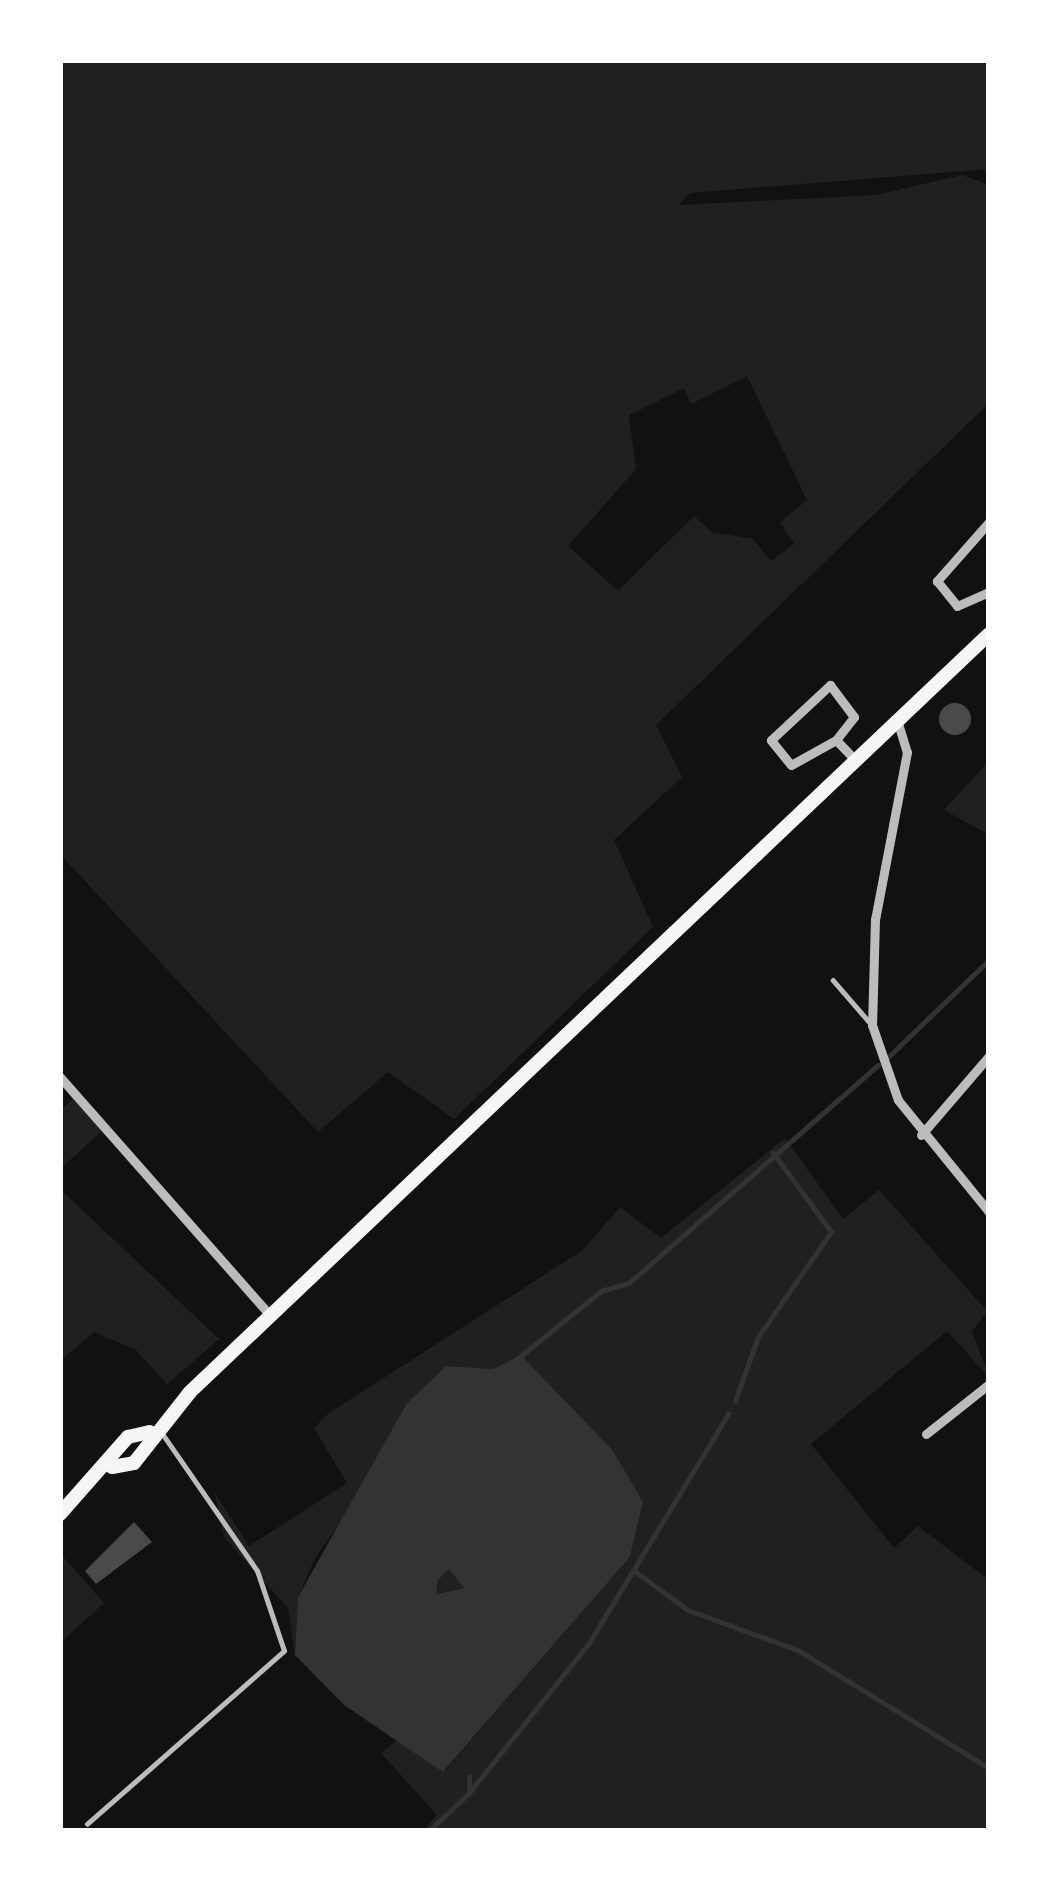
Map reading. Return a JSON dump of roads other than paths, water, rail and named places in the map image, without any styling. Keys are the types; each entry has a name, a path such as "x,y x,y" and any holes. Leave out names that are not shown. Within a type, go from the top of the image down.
{"main road":[{"path":"112,1466 134,1463 152,1429 989,634"},
{"path":"60,1514 112,1466 128,1437 152,1429"}],"street":[{"path":"989,522 937,581 957,606 989,592"},
{"path":"830,685 854,717 836,740 791,765 771,740 830,685"},
{"path":"898,720 907,752 875,919 872,1025 921,1135 989,1212"},
{"path":"836,740 856,761"},
{"path":"921,1135 989,1056"},
{"path":"60,1077 270,1315"},
{"path":"926,1434 989,1384"}],"lane":[{"path":"833,980 872,1025"},
{"path":"87,1824 284,1651 257,1571 196,1469 152,1429"}],"waterway":[{"path":"885,1060 989,960"},
{"path":"518,1358 601,1291 629,1283 878,1065"},
{"path":"735,1401 758,1337 831,1232 773,1153"},
{"path":"469,1793 589,1643 728,1414"},
{"path":"635,1571 688,1610 798,1650 989,1768"},
{"path":"429,1831 469,1793 469,1777"}]}
